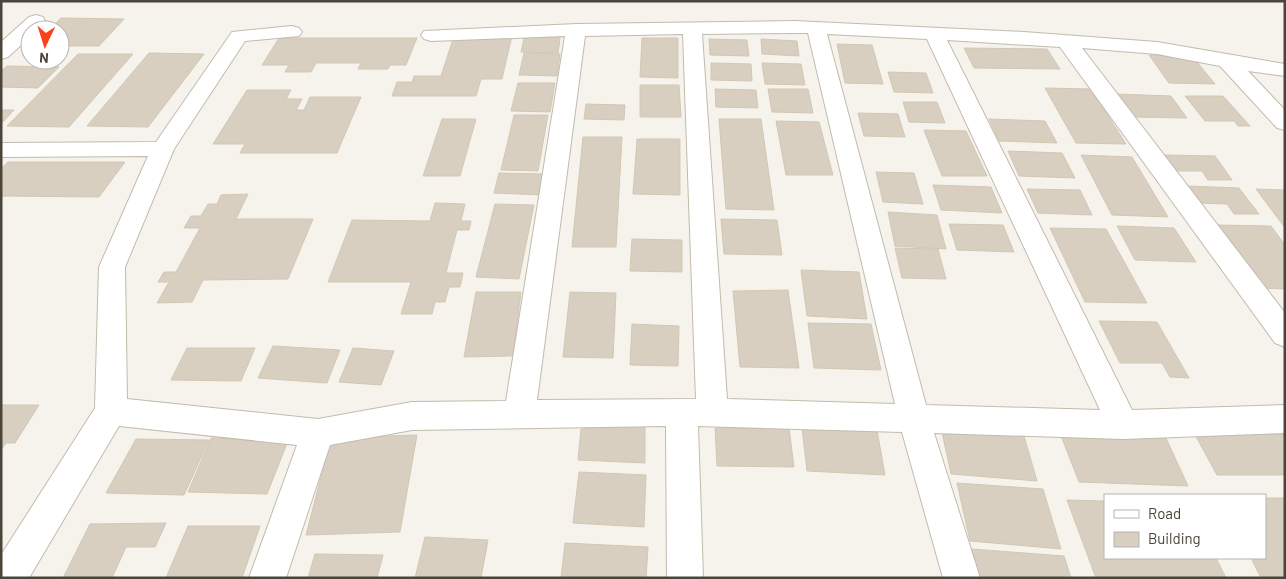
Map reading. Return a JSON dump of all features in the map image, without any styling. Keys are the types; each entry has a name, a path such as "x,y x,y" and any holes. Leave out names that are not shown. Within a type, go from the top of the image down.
{"street":[{"path":"686,578 697,413 692,28"},
{"path":"816,28 914,419 962,578"},
{"path":"431,35 576,30 816,28 1066,41 1157,48 1285,70"},
{"path":"519,415 576,30"},
{"path":"8,578 111,411 112,267 163,148 239,36 292,32"},
{"path":"934,34 1123,424"},
{"path":"1,53 20,36"},
{"path":"1066,41 1285,335"},
{"path":"1227,61 1285,123"},
{"path":"1,150 163,148"},
{"path":"111,411 318,433 412,416 697,413 1123,424 1285,419"},
{"path":"267,578 318,433"}],"building":[{"path":"61,18 124,19 99,46 70,46 70,20 59,20"},
{"path":"561,32 558,53 521,52 525,34"},
{"path":"454,36 512,36 502,79 481,79 476,96 392,96 397,82 412,82 414,76 441,76"},
{"path":"279,38 417,38 406,65 390,65 388,69 358,69 361,63 316,63 311,72 285,72 289,65 262,65"},
{"path":"642,38 678,38 678,78 640,77"},
{"path":"709,39 747,40 749,56 710,55"},
{"path":"761,39 797,41 799,56 762,54"},
{"path":"837,44 872,45 883,84 845,83"},
{"path":"964,48 1047,49 1060,69 974,68"},
{"path":"149,53 204,54 148,127 87,126"},
{"path":"524,53 560,54 557,76 519,75"},
{"path":"78,54 133,54 69,127 7,126 62,70 70,70 70,62"},
{"path":"1149,55 1193,57 1215,84 1169,83"},
{"path":"711,63 751,64 752,81 711,80"},
{"path":"762,63 801,64 805,85 765,84"},
{"path":"7,66 20,66 20,70 56,70 38,88 1,87 1,71"},
{"path":"888,72 926,73 933,93 894,92"},
{"path":"518,83 555,83 550,112 511,111"},
{"path":"640,85 679,85 681,117 640,117"},
{"path":"1045,88 1091,89 1126,144 1076,143"},
{"path":"715,89 756,90 758,108 716,107"},
{"path":"768,89 808,89 813,113 772,112"},
{"path":"247,90 291,90 286,99 302,99 296,110 304,110 310,97 361,97 337,153 240,153 245,144 213,144"},
{"path":"1117,94 1171,96 1187,118 1132,117"},
{"path":"1185,96 1223,96 1250,126 1238,126 1234,121 1205,121"},
{"path":"903,102 937,102 945,123 909,122"},
{"path":"586,104 625,105 624,120 584,119"},
{"path":"1,110 14,110 1,124"},
{"path":"858,113 898,114 905,137 864,136"},
{"path":"514,115 548,115 538,171 501,170"},
{"path":"442,119 476,119 460,176 423,176"},
{"path":"719,119 761,119 774,210 726,209"},
{"path":"989,119 1045,121 1057,143 999,141"},
{"path":"776,121 819,122 833,175 786,175"},
{"path":"924,130 966,131 987,176 942,176"},
{"path":"583,137 622,137 616,247 572,247"},
{"path":"637,139 680,139 680,195 633,194"},
{"path":"1008,151 1062,153 1075,178 1019,176"},
{"path":"1081,155 1132,157 1168,217 1112,215"},
{"path":"1164,155 1215,156 1232,180 1208,180 1202,171 1175,171"},
{"path":"8,162 125,162 99,197 1,196 1,169"},
{"path":"876,172 914,173 923,204 883,202"},
{"path":"499,173 546,174 542,195 494,193"},
{"path":"933,185 991,187 1002,213 941,210"},
{"path":"1186,186 1239,188 1259,214 1234,214 1227,204 1198,203"},
{"path":"1027,189 1080,190 1092,215 1038,213"},
{"path":"1256,189 1285,190 1285,228"},
{"path":"248,194 236,219 313,219 288,279 203,280 192,302 157,303 169,282 158,282 164,272 176,272 200,228 184,228 191,216 201,216 208,204 217,204 221,195"},
{"path":"435,203 465,204 461,221 471,221 469,230 457,230 446,273 463,273 460,287 449,287 445,302 435,302 432,314 401,314 411,282 328,282 352,220 430,221"},
{"path":"495,204 534,205 519,279 476,277"},
{"path":"888,212 937,215 946,249 895,246"},
{"path":"721,219 777,220 782,255 724,254"},
{"path":"949,224 1003,225 1014,252 957,250"},
{"path":"1216,225 1271,226 1285,245 1285,289 1258,288"},
{"path":"1117,226 1174,228 1196,262 1135,260"},
{"path":"1050,228 1106,229 1147,303 1085,302"},
{"path":"632,239 682,240 682,272 630,271"},
{"path":"895,248 938,249 946,279 902,278"},
{"path":"801,270 859,272 867,319 807,316"},
{"path":"788,290 799,368 740,367 733,291"},
{"path":"476,292 521,292 513,356 464,357"},
{"path":"570,292 616,293 613,358 563,357"},
{"path":"1099,321 1157,322 1189,378 1170,377 1162,363 1120,363"},
{"path":"808,323 871,324 881,370 814,368"},
{"path":"632,324 679,326 678,366 630,365"},
{"path":"273,346 340,350 327,383 258,378"},
{"path":"187,348 255,348 241,381 171,380"},
{"path":"353,348 394,351 381,385 339,382"},
{"path":"1,405 39,405 15,443 6,443 1,450"},
{"path":"645,423 645,463 578,460 581,429"},
{"path":"940,423 1022,429 1037,481 951,474"},
{"path":"715,428 789,428 794,467 717,466"},
{"path":"802,428 877,430 885,475 807,471"},
{"path":"1060,433 1165,436 1188,486 1079,482"},
{"path":"1194,433 1285,434 1285,475 1217,475"},
{"path":"417,435 400,532 306,535 331,438"},
{"path":"211,438 288,441 267,494 188,492"},
{"path":"136,439 209,440 184,495 106,493"},
{"path":"579,472 646,475 644,527 573,523"},
{"path":"957,483 1043,489 1061,549 970,541"},
{"path":"1266,498 1285,498 1285,578 1261,578 1252,559 1266,559"},
{"path":"1067,500 1104,501 1104,559 1216,559 1226,578 1096,578"},
{"path":"166,523 155,547 126,547 112,578 63,578 90,524"},
{"path":"188,526 260,526 242,578 166,578"},
{"path":"425,537 488,540 481,578 415,578"},
{"path":"565,543 648,547 646,578 561,578"},
{"path":"972,549 1064,556 1071,578 978,578"},
{"path":"315,554 383,555 377,578 308,578"}]}
